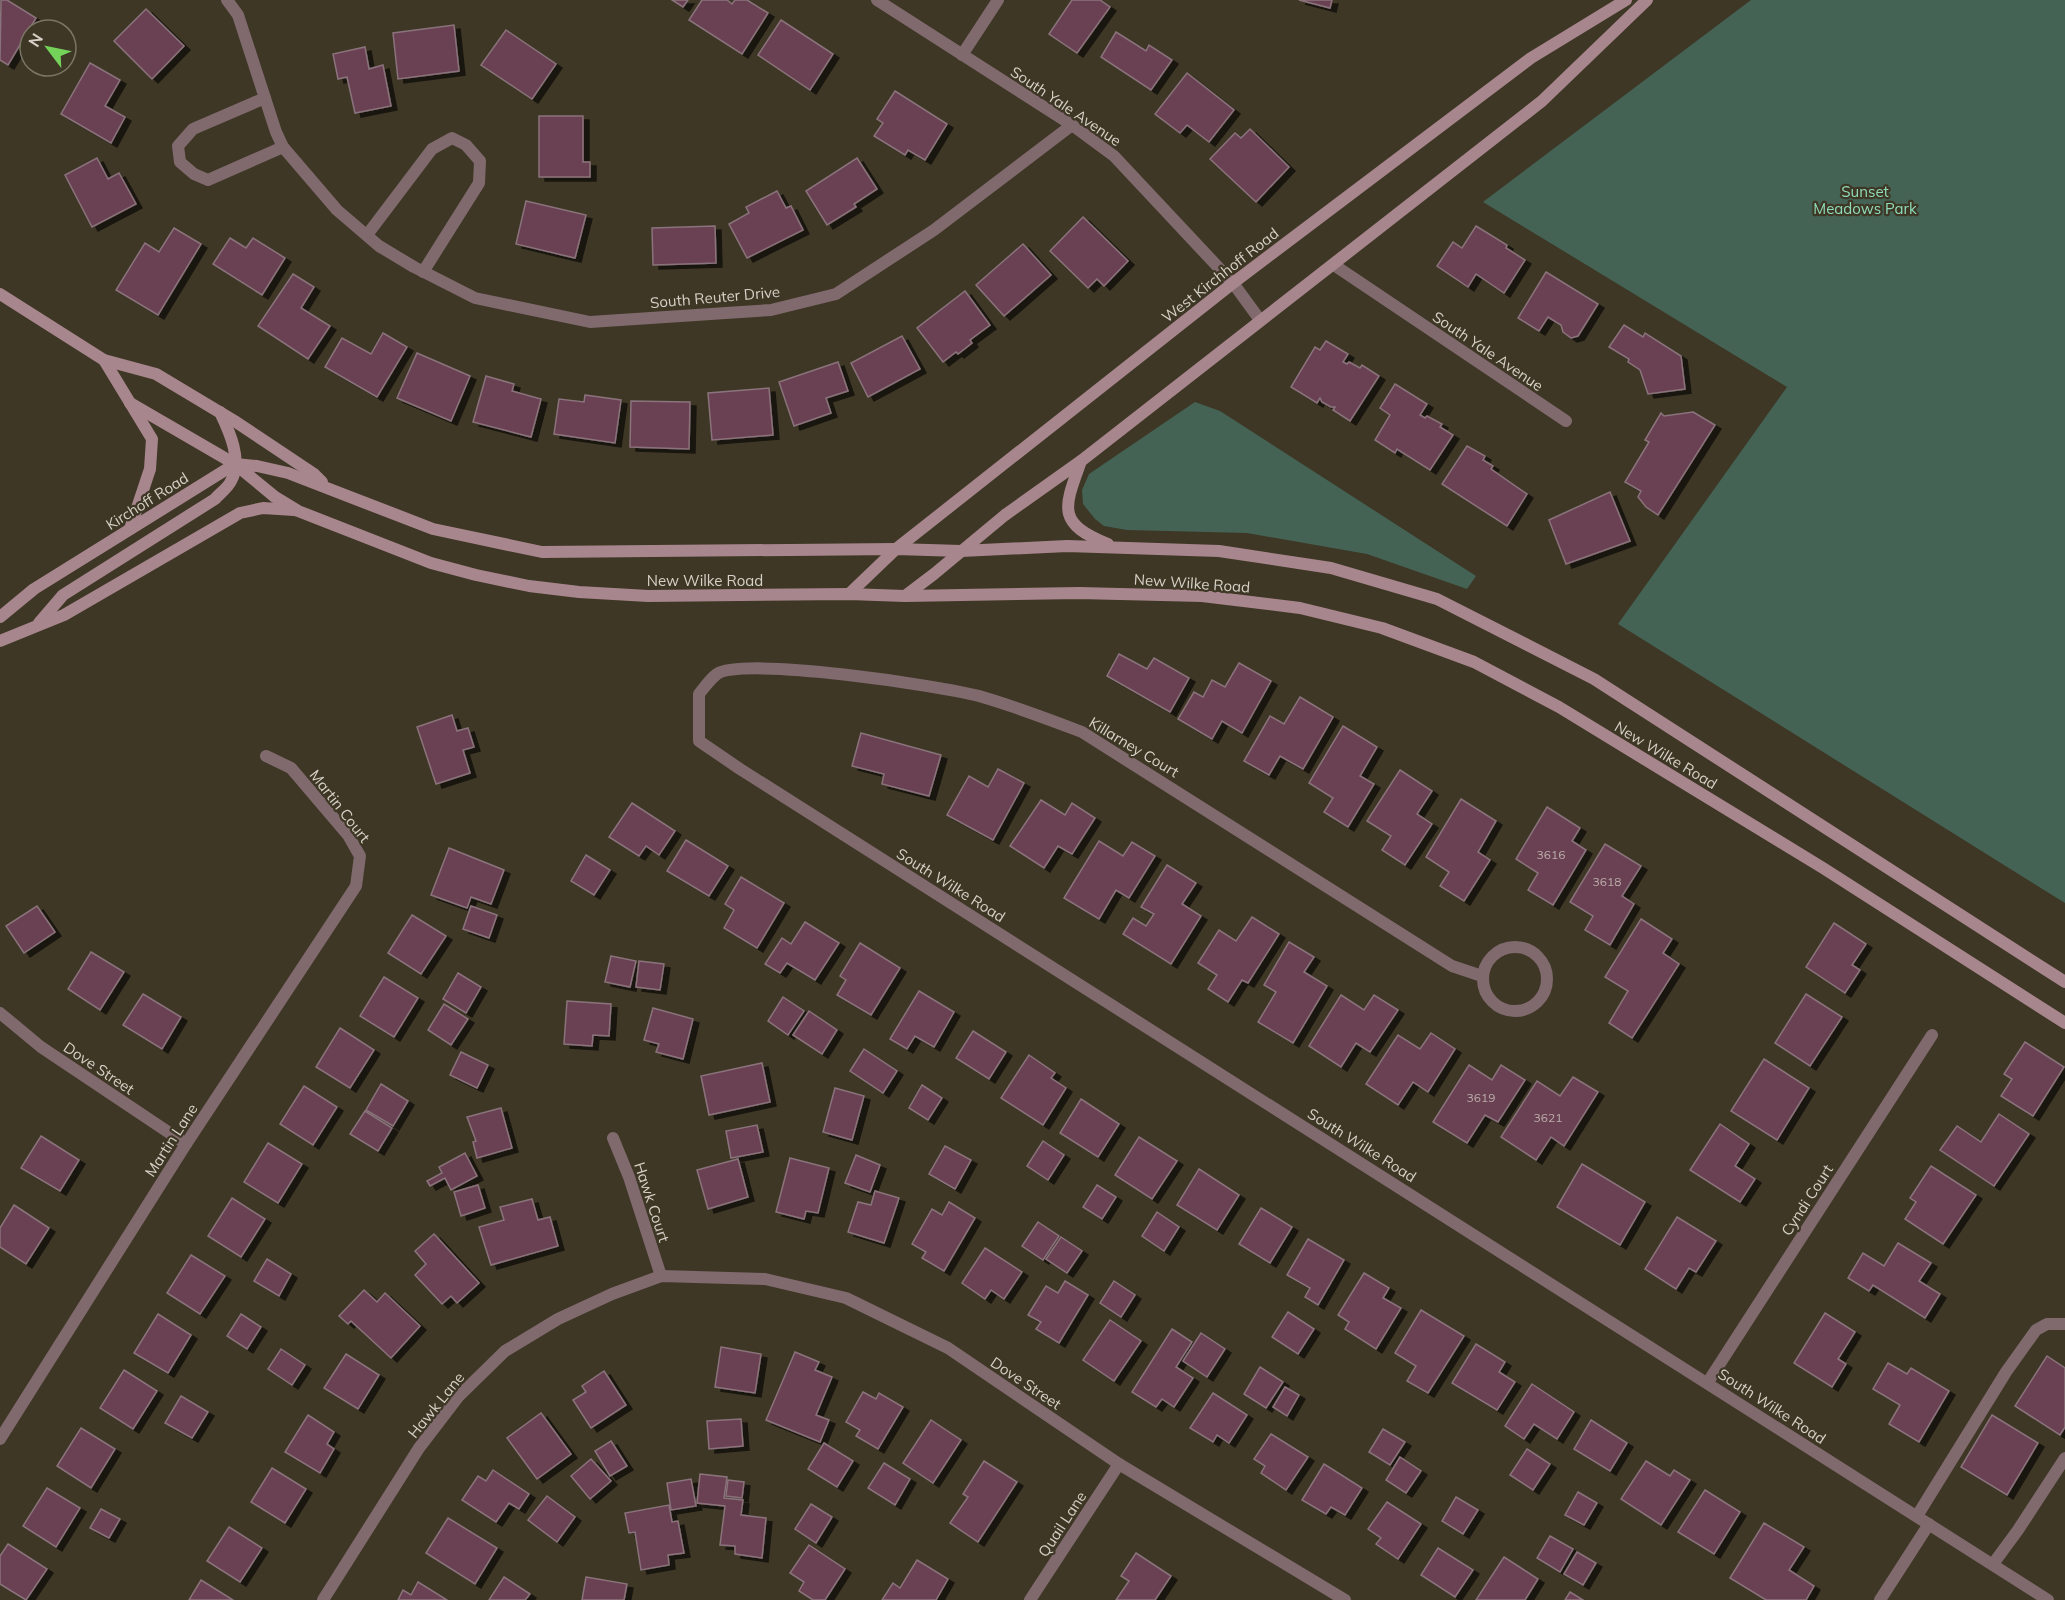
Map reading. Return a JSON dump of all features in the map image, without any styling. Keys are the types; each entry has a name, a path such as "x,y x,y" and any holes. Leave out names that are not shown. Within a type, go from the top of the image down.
{"main road":[{"name":"West Kirchhoff Road","path":"849,594 896,549 1233,283 1531,58 1626,0"},
{"path":"905,596 1005,515 1081,461 1542,100 1647,0"},
{"path":"0,294 104,360 156,374 219,412 231,434 235,464 231,481 214,499 63,595 37,626"},
{"path":"104,360 152,440 150,470 130,529"},
{"path":"130,403 235,464 288,473 325,486"},
{"name":"New Wilke Road","path":"219,412 314,474 325,486 434,529 542,552 896,549 961,551 1067,546 1218,551 1331,568 1437,599 1594,679 2065,982"},
{"path":"1081,461 1069,493 1067,512 1074,525 1092,537 1118,548"},
{"name":"New Wilke Road","path":"235,464 274,497 298,510 431,563 529,586 648,596 1079,593 1202,596 1289,606 1382,628 1474,662 1559,707 1813,862 2065,1023"},
{"name":"Kirchoff Road","path":"0,617 34,589 235,464"},
{"path":"0,641 64,615 240,513 263,508 298,510"}],"street":[{"name":"South Reuter Drive","path":"227,0 238,15 283,147 337,210 379,246 423,272 476,298 590,322 771,310 836,294 934,230 1072,125"},
{"name":"South Yale Avenue","path":"877,0 1072,125 1114,156 1233,283 1260,320"},
{"path":"962,55 999,0"},
{"path":"265,98 193,129 178,146 180,162 194,174 208,180 283,147"},
{"path":"367,235 432,149 452,138 466,145 480,161 479,183 423,272"},
{"name":"South Yale Avenue","path":"1334,265 1566,421"},
{"name":"Killarney Court","path":"699,694 718,673 758,668 854,675 955,692 977,696 1040,716 1082,732 1452,966 1482,976"},
{"name":"South Wilke Road","path":"699,694 699,741 2048,1600"},
{"name":"Martin Court","path":"266,756 291,768 348,835 360,856"},
{"name":"Martin Lane","path":"0,1439 186,1144 356,886 360,856"},
{"path":"1512,947 1533,952 1541,960 1546,970 1547,981 1544,992 1531,1007 1522,1011 1512,1011 1493,1003 1487,995 1482,976 1492,956 1512,947"},
{"name":"Dove Street","path":"0,1013 41,1047 186,1144"},
{"name":"Cyndi Court","path":"1708,1382 1932,1035"},
{"name":"Hawk Court","path":"613,1138 629,1177 660,1276"},
{"name":"Dove Street","path":"660,1276 765,1279 846,1298 948,1348 1119,1464 1345,1600"},
{"name":"Hawk Lane","path":"323,1600 419,1448 458,1397 505,1351 558,1319 612,1294 660,1276"},
{"path":"1917,1516 2006,1372 2036,1330 2047,1324 2065,1324"},
{"path":"1993,1564 2065,1458"},
{"name":"Quail Lane","path":"1030,1600 1119,1464"},
{"path":"1880,1600 1929,1524"}],"green space":[{"name":"Sunset Meadows Park","path":"1751,0 2065,0 2065,903 1618,624 1787,387 1483,202"},
{"path":"1195,402 1220,411 1476,576 1467,589 1367,554 1247,533 1127,530 1104,526 1095,519 1083,504 1082,490 1089,474"}],"building":[{"path":"1,0 7,0 36,18 18,18 18,48 8,65 0,60"},
{"path":"672,0 688,0 683,7"},
{"path":"702,0 727,0 732,4 735,0 747,0 768,13 742,54 689,20"},
{"path":"1072,0 1100,0 1110,7 1077,53 1049,34"},
{"path":"1299,0 1332,0 1330,8"},
{"path":"146,9 184,46 152,79 114,41"},
{"path":"781,20 833,54 810,90 758,55"},
{"path":"454,25 459,71 398,79 393,33"},
{"path":"506,30 556,64 532,99 481,65"},
{"path":"1116,32 1146,51 1149,45 1172,60 1151,90 1101,57"},
{"path":"365,47 369,69 383,65 391,106 355,113 347,77 338,79 333,54"},
{"path":"90,63 120,80 105,106 125,117 111,143 61,114"},
{"path":"1187,73 1234,110 1209,142 1187,125 1180,133 1155,114"},
{"path":"895,91 947,124 925,160 908,150 905,155 874,136 883,123 877,119"},
{"path":"539,116 583,116 583,162 590,162 590,177 539,177"},
{"path":"1250,129 1289,167 1256,202 1210,159 1235,133 1241,138"},
{"path":"97,158 108,179 119,173 136,204 92,227 65,175"},
{"path":"857,158 877,189 854,204 856,207 827,225 806,191"},
{"path":"777,191 786,208 791,206 803,230 747,258 729,224 749,213 746,207"},
{"path":"526,201 586,215 575,258 516,244"},
{"path":"1083,217 1128,261 1104,286 1097,279 1088,288 1050,251"},
{"path":"715,226 716,263 653,265 652,228"},
{"path":"1476,226 1507,245 1506,248 1525,260 1504,293 1476,274 1468,287 1437,266 1453,242 1462,248"},
{"path":"174,228 201,244 158,315 116,290 145,243 159,252"},
{"path":"230,238 246,248 253,238 285,258 262,295 213,264"},
{"path":"1023,244 1051,275 1004,316 976,285"},
{"path":"1546,272 1598,304 1578,336 1571,338 1563,332 1561,325 1548,317 1539,331 1518,318"},
{"path":"293,274 314,287 301,308 330,326 308,359 258,326"},
{"path":"965,291 990,325 970,340 972,343 943,362 917,328"},
{"path":"1624,325 1643,337 1645,333 1681,356 1685,389 1648,394 1640,370 1628,362 1629,359 1609,347"},
{"path":"383,333 407,347 377,397 325,367 342,338 371,354"},
{"path":"902,336 920,369 868,397 851,363"},
{"path":"1326,341 1348,354 1343,362 1347,364 1349,362 1360,368 1362,365 1379,376 1350,421 1333,410 1335,407 1322,402 1320,398 1317,403 1291,387 1315,347 1320,350"},
{"path":"417,353 470,376 451,421 397,398"},
{"path":"838,362 848,391 826,398 831,413 794,426 779,382"},
{"path":"486,376 514,384 512,391 541,399 531,437 473,422"},
{"path":"1395,384 1427,404 1420,415 1442,424 1440,427 1453,435 1430,470 1397,449 1395,453 1375,440 1390,415 1380,408"},
{"path":"769,388 773,435 712,440 708,393"},
{"path":"585,395 621,400 615,443 554,434 559,399 584,402"},
{"path":"631,401 690,402 689,449 630,447"},
{"path":"1693,412 1715,425 1658,515 1646,507 1638,497 1641,491 1625,482 1649,442 1645,440 1661,413 1664,416"},
{"path":"1467,446 1485,456 1483,460 1493,466 1491,469 1527,494 1507,526 1442,484"},
{"path":"1610,492 1630,541 1566,564 1549,520"},
{"path":"1119,654 1147,669 1154,658 1189,678 1170,712 1107,676"},
{"path":"1239,663 1271,681 1242,733 1222,721 1212,739 1178,719 1194,692 1203,697 1212,680 1225,687"},
{"path":"1300,697 1333,717 1303,769 1280,756 1269,775 1244,761 1270,716 1284,724"},
{"path":"452,715 457,731 468,728 474,747 463,750 470,773 436,784 417,727"},
{"path":"1343,726 1377,747 1360,776 1374,784 1348,827 1324,812 1333,798 1309,783"},
{"path":"861,733 941,755 929,796 882,784 884,774 852,766"},
{"path":"998,769 1024,783 993,840 947,815 969,776 988,787"},
{"path":"1400,770 1432,791 1417,814 1432,824 1405,865 1382,850 1391,836 1367,821"},
{"path":"1461,799 1496,821 1478,852 1490,860 1464,901 1440,886 1449,872 1426,857"},
{"path":"1041,800 1065,815 1072,803 1095,818 1072,854 1058,846 1044,868 1010,846"},
{"path":"632,803 675,831 659,855 646,846 639,856 609,837"},
{"path":"1547,807 1580,828 1572,841 1586,850 1553,905 1528,890 1538,873 1516,859"},
{"path":"686,840 728,866 709,896 667,871"},
{"path":"1099,841 1123,856 1132,842 1155,856 1129,898 1116,890 1099,919 1064,898"},
{"path":"1605,844 1641,866 1622,896 1634,904 1610,945 1585,930 1593,916 1570,902"},
{"path":"449,848 504,870 491,904 471,897 467,908 431,895"},
{"path":"586,855 610,870 594,895 571,881"},
{"path":"1167,865 1196,883 1182,904 1201,916 1171,964 1123,934 1133,918 1146,926 1154,914 1141,907"},
{"path":"741,877 784,903 757,948 724,928 734,910 725,904"},
{"path":"37,906 55,932 24,953 6,926"},
{"path":"471,906 497,915 489,938 463,929"},
{"path":"412,915 446,936 421,974 388,953"},
{"path":"1252,917 1279,934 1248,983 1242,980 1228,1002 1208,989 1217,975 1198,963 1219,930 1236,941"},
{"path":"1641,919 1672,939 1663,953 1679,964 1632,1038 1609,1023 1628,991 1605,977"},
{"path":"805,922 839,943 815,980 787,963 780,973 765,964 782,938 791,944"},
{"path":"1834,923 1866,944 1852,965 1860,970 1845,993 1806,967"},
{"path":"1289,942 1314,957 1304,972 1327,986 1293,1043 1258,1022 1276,992 1264,985"},
{"path":"860,943 900,968 871,1015 837,995 846,980 840,976"},
{"path":"91,952 124,972 100,1010 68,989"},
{"path":"611,956 636,961 630,987 605,982"},
{"path":"639,961 664,964 660,990 636,987"},
{"path":"458,973 481,987 466,1013 443,999"},
{"path":"384,977 418,998 394,1037 360,1016"},
{"path":"919,991 954,1012 934,1047 915,1036 907,1049 890,1039"},
{"path":"143,994 181,1017 162,1049 123,1025"},
{"path":"1806,994 1842,1017 1810,1066 1775,1043"},
{"path":"1341,995 1364,1010 1374,995 1398,1010 1370,1052 1356,1043 1341,1067 1309,1046"},
{"path":"783,997 804,1011 788,1035 768,1021"},
{"path":"567,1001 611,1004 609,1036 593,1035 592,1046 564,1044"},
{"path":"444,1004 468,1019 451,1045 428,1030"},
{"path":"653,1008 693,1019 683,1059 656,1052 659,1044 644,1040"},
{"path":"809,1011 837,1030 822,1054 793,1035"},
{"path":"340,1028 374,1050 350,1088 316,1067"},
{"path":"973,1031 1006,1052 989,1079 956,1058"},
{"path":"1431,1033 1455,1049 1428,1092 1413,1082 1398,1105 1366,1084 1398,1035 1420,1049"},
{"path":"2025,1042 2064,1067 2033,1116 2001,1096 2012,1079 2004,1074"},
{"path":"864,1049 897,1071 883,1093 850,1071"},
{"path":"461,1052 488,1065 477,1088 450,1075"},
{"path":"1029,1055 1055,1073 1051,1078 1066,1088 1043,1125 1001,1098"},
{"path":"1764,1059 1809,1088 1777,1140 1731,1111"},
{"path":"762,1063 770,1102 709,1115 701,1076"},
{"path":"1469,1065 1492,1080 1501,1065 1525,1080 1498,1122 1485,1115 1467,1143 1433,1122"},
{"path":"1573,1077 1598,1092 1564,1146 1551,1137 1536,1160 1501,1137 1537,1081 1560,1096"},
{"path":"381,1084 408,1101 393,1126 366,1110"},
{"path":"922,1085 942,1098 928,1120 909,1108"},
{"path":"304,1086 337,1107 313,1145 280,1124"},
{"path":"835,1088 864,1096 852,1140 823,1132"},
{"path":"1081,1099 1119,1124 1098,1157 1060,1133"},
{"path":"501,1108 512,1148 477,1158 473,1142 476,1141 467,1117"},
{"path":"365,1111 392,1128 378,1151 350,1134"},
{"path":"1999,1114 2029,1134 1994,1186 1940,1150 1957,1126 1981,1142"},
{"path":"1720,1124 1749,1144 1735,1166 1755,1179 1740,1202 1690,1170"},
{"path":"757,1125 763,1152 731,1158 726,1131"},
{"path":"41,1136 79,1160 60,1191 21,1168"},
{"path":"1139,1137 1177,1161 1152,1199 1115,1175"},
{"path":"1043,1141 1064,1155 1048,1180 1027,1166"},
{"path":"268,1143 302,1164 278,1203 244,1182"},
{"path":"945,1146 971,1160 955,1189 929,1174"},
{"path":"465,1153 477,1176 451,1190 445,1178 430,1186 427,1181 442,1173 439,1167"},
{"path":"856,1155 880,1165 870,1192 845,1183"},
{"path":"790,1158 829,1168 818,1213 806,1211 804,1219 776,1212"},
{"path":"738,1159 748,1197 708,1209 697,1170"},
{"path":"1582,1164 1645,1202 1620,1245 1557,1207"},
{"path":"1931,1166 1976,1195 1943,1244 1905,1219 1916,1202 1910,1198"},
{"path":"1199,1169 1239,1195 1217,1230 1177,1205"},
{"path":"478,1185 485,1208 461,1216 454,1192"},
{"path":"1097,1185 1116,1197 1102,1219 1083,1207"},
{"path":"875,1191 899,1198 884,1243 848,1232 858,1202 871,1205"},
{"path":"232,1198 265,1219 241,1257 208,1236"},
{"path":"532,1199 538,1220 550,1217 558,1246 491,1265 479,1227 504,1220 500,1207"},
{"path":"949,1202 975,1218 944,1271 922,1258 926,1252 912,1244 932,1209 942,1215"},
{"path":"14,1205 49,1228 26,1264 0,1247 0,1228"},
{"path":"1261,1208 1292,1227 1270,1263 1239,1244"},
{"path":"1157,1212 1179,1227 1164,1251 1142,1236"},
{"path":"1677,1217 1716,1241 1696,1272 1689,1268 1676,1289 1645,1269"},
{"path":"1038,1222 1059,1236 1043,1260 1022,1246"},
{"path":"434,1234 479,1283 457,1303 451,1296 442,1304 415,1275 426,1264 415,1251"},
{"path":"1061,1237 1082,1251 1067,1273 1046,1259"},
{"path":"1308,1239 1344,1260 1318,1305 1305,1297 1310,1288 1287,1275"},
{"path":"1898,1243 1931,1263 1919,1281 1940,1294 1925,1318 1873,1285 1869,1291 1848,1278 1863,1253 1884,1266"},
{"path":"985,1248 1022,1272 1004,1299 991,1290 985,1299 962,1283"},
{"path":"191,1255 225,1276 200,1314 167,1293"},
{"path":"267,1259 291,1274 279,1296 254,1281"},
{"path":"1364,1273 1389,1288 1383,1298 1401,1308 1376,1349 1345,1329 1349,1322 1338,1315"},
{"path":"1065,1281 1088,1295 1059,1343 1036,1329 1041,1322 1028,1315 1046,1286 1058,1293"},
{"path":"1114,1281 1135,1295 1121,1317 1100,1303"},
{"path":"364,1290 377,1302 385,1293 420,1326 391,1358 351,1321 348,1324 339,1316"},
{"path":"1421,1310 1464,1336 1428,1393 1407,1381 1416,1366 1395,1353"},
{"path":"1288,1312 1314,1329 1298,1354 1272,1337"},
{"path":"1825,1313 1855,1332 1838,1359 1846,1364 1832,1387 1794,1363"},
{"path":"158,1314 191,1335 168,1373 134,1353"},
{"path":"241,1314 261,1327 247,1349 227,1336"},
{"path":"1110,1320 1141,1341 1114,1381 1083,1360"},
{"path":"1172,1329 1192,1342 1176,1367 1193,1378 1174,1407 1162,1399 1156,1407 1132,1392"},
{"path":"1201,1333 1225,1349 1207,1377 1183,1361"},
{"path":"1476,1344 1505,1362 1499,1372 1515,1382 1497,1410 1452,1383"},
{"path":"721,1347 761,1354 755,1393 715,1387"},
{"path":"281,1349 305,1365 292,1385 268,1369"},
{"path":"795,1352 819,1362 815,1370 832,1377 816,1415 829,1420 820,1442 766,1420"},
{"path":"346,1354 379,1375 358,1409 324,1388"},
{"path":"2047,1356 2065,1368 2065,1427 2060,1435 2015,1406"},
{"path":"1888,1363 1907,1374 1911,1368 1949,1391 1919,1442 1889,1424 1900,1405 1873,1389"},
{"path":"1260,1367 1283,1382 1266,1408 1244,1394"},
{"path":"124,1370 157,1391 133,1429 100,1408"},
{"path":"604,1371 626,1405 591,1428 573,1400 586,1392 582,1386"},
{"path":"1532,1384 1574,1412 1557,1439 1534,1424 1524,1439 1505,1426"},
{"path":"1285,1387 1299,1395 1287,1416 1273,1407"},
{"path":"863,1392 876,1399 879,1393 903,1407 878,1449 856,1436 860,1430 846,1422"},
{"path":"1213,1393 1247,1415 1229,1443 1217,1435 1213,1442 1190,1428"},
{"path":"181,1396 208,1412 192,1438 165,1423"},
{"path":"541,1413 571,1454 537,1479 507,1438"},
{"path":"308,1415 334,1432 327,1444 334,1449 320,1473 285,1452"},
{"path":"1992,1415 2038,1443 2007,1495 1961,1467"},
{"path":"741,1419 743,1446 709,1449 707,1421"},
{"path":"931,1420 961,1440 933,1483 903,1463"},
{"path":"1591,1420 1627,1443 1610,1471 1574,1449"},
{"path":"81,1428 115,1449 91,1488 57,1466"},
{"path":"1383,1429 1405,1442 1390,1465 1369,1452"},
{"path":"1271,1434 1308,1457 1286,1490 1261,1473 1265,1466 1254,1459"},
{"path":"611,1441 627,1466 610,1476 595,1451"},
{"path":"824,1443 853,1461 837,1487 808,1469"},
{"path":"1527,1449 1550,1464 1533,1490 1510,1475"},
{"path":"1400,1457 1421,1471 1406,1493 1386,1480"},
{"path":"591,1459 611,1481 590,1499 571,1476"},
{"path":"984,1461 1017,1482 978,1542 950,1523 968,1497 963,1494"},
{"path":"1646,1461 1670,1476 1674,1470 1690,1480 1661,1525 1621,1499"},
{"path":"884,1463 910,1479 895,1505 868,1488"},
{"path":"1324,1464 1362,1488 1345,1515 1331,1507 1326,1514 1302,1500"},
{"path":"272,1468 306,1489 285,1523 251,1502"},
{"path":"493,1470 529,1494 519,1509 509,1503 496,1522 462,1500 478,1476 486,1481"},
{"path":"700,1474 727,1477 724,1498 743,1500 741,1515 766,1518 762,1558 735,1554 735,1546 720,1545 725,1506 697,1503"},
{"path":"691,1479 696,1506 671,1510 667,1483"},
{"path":"728,1480 744,1482 742,1498 726,1496"},
{"path":"47,1488 80,1508 56,1547 23,1526"},
{"path":"1705,1490 1740,1512 1714,1554 1678,1532"},
{"path":"1578,1492 1597,1503 1584,1525 1565,1515"},
{"path":"547,1496 575,1517 557,1542 528,1520"},
{"path":"1456,1497 1478,1510 1463,1534 1442,1521"},
{"path":"1387,1502 1421,1524 1398,1559 1376,1544 1381,1538 1368,1529"},
{"path":"811,1504 832,1517 816,1543 795,1529"},
{"path":"669,1505 672,1522 678,1521 684,1553 668,1555 669,1565 641,1570 635,1532 629,1533 625,1513"},
{"path":"101,1509 120,1519 109,1538 90,1528"},
{"path":"448,1518 497,1548 475,1584 426,1553"},
{"path":"1764,1523 1804,1547 1789,1570 1814,1586 1806,1600 1766,1600 1730,1578"},
{"path":"229,1527 262,1548 240,1582 207,1561"},
{"path":"1550,1536 1573,1549 1560,1572 1537,1558"},
{"path":"8,1544 47,1569 26,1600 0,1584 0,1556"},
{"path":"809,1545 845,1569 825,1600 813,1600 799,1591 804,1582 790,1573"},
{"path":"1438,1548 1473,1570 1455,1597 1421,1575"},
{"path":"1577,1552 1596,1563 1583,1585 1564,1574"},
{"path":"1136,1553 1171,1576 1155,1600 1116,1600 1129,1581 1121,1576"},
{"path":"1504,1557 1538,1579 1525,1600 1476,1600"},
{"path":"917,1560 948,1579 936,1600 882,1600 893,1583 900,1588"},
{"path":"504,1577 530,1594 525,1600 489,1600"},
{"path":"586,1577 627,1584 624,1600 582,1600"},
{"path":"201,1580 233,1600 189,1600"},
{"path":"418,1582 447,1600 398,1600 403,1590 411,1595"},
{"path":"1570,1592 1583,1600 1565,1600"}]}
